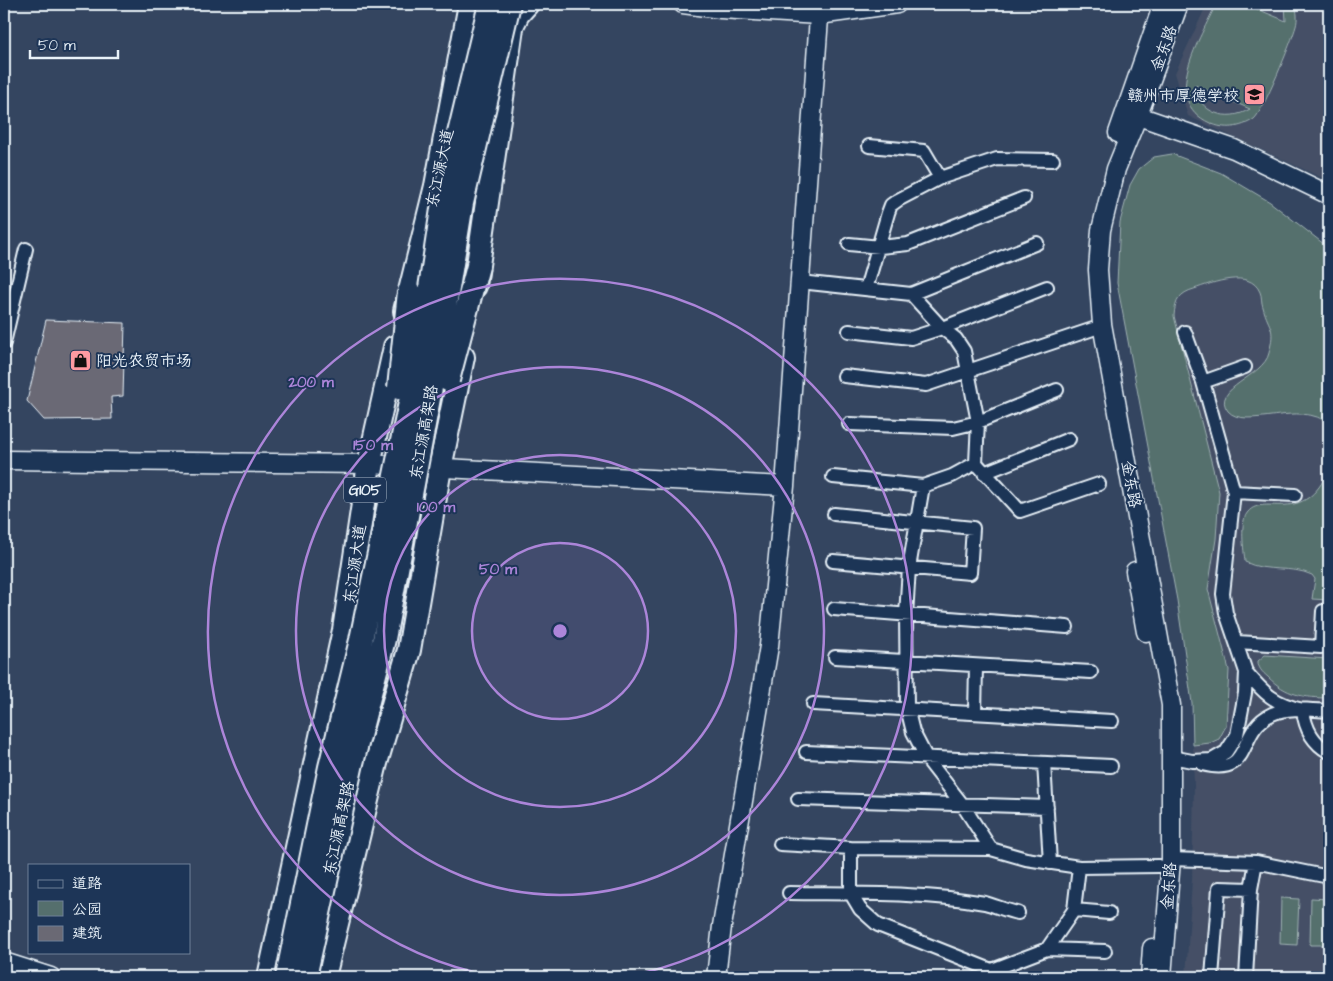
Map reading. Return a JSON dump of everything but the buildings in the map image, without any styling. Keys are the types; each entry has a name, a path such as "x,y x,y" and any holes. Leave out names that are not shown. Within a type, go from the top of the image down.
{"highway":[{"path":"458,4 466,27"},
{"name":"东江源大道","path":"269,977 344,630 369,464 436,186 470,4"},
{"name":"东江源高架路","path":"287,977 330,767 361,640 420,354 444,196 490,4"},
{"name":"东江源高架路","path":"305,977 347,787 384,639 435,365 462,203 509,4"},
{"path":"324,977 376,764 409,650 440,468 470,321 512,26 518,4"},
{"path":"512,26 522,8 527,4"},
{"path":"347,787 381,710 454,352 478,266"},
{"path":"330,767 339,687 401,377 409,292"}],"street":[{"path":"683,4 722,9 819,10 897,4"},
{"name":"金东路","path":"1162,977 1165,863 1172,757 1171,705 1102,324 1098,270 1101,230 1116,169 1167,4"},
{"path":"716,977 722,926 769,646 785,486 819,10"},
{"path":"1132,114 1234,148 1329,195"},
{"name":"金东路","path":"1132,114 1104,166 1092,228 1088,271 1093,329 1160,706 1165,863 1150,977"},
{"path":"869,146 924,151 940,178"},
{"path":"866,289 891,205 940,178 997,159 1054,160"},
{"path":"849,244 880,247 908,244 1024,198"},
{"path":"800,282 911,294 1036,242"},
{"path":"4,343 26,249"},
{"path":"849,331 911,338 942,328 1047,287"},
{"path":"911,294 942,328 956,339 964,351 978,422 980,468 1020,511 1099,484"},
{"path":"844,376 926,385 1093,329"},
{"path":"1185,332 1203,382 1234,492 1223,594 1226,613 1246,672 1245,693 1236,735 1226,752 1212,760 1192,760"},
{"path":"1203,382 1245,367"},
{"path":"850,424 953,428 978,422 1057,390"},
{"path":"833,477 923,486 1069,439"},
{"path":"4,460 369,464 785,486"},
{"path":"923,486 915,522 909,568 906,615 907,708 913,732 927,759 962,804 991,849"},
{"path":"1234,492 1295,495"},
{"path":"833,560 970,573 973,528 834,514"},
{"path":"834,608 1066,627"},
{"path":"1237,642 1322,647 1323,611"},
{"path":"835,657 976,667 1091,672"},
{"path":"975,713 976,667"},
{"path":"1246,672 1272,699 1283,706 1302,710"},
{"path":"813,704 1112,720"},
{"path":"1172,757 1222,767 1232,766 1238,760 1256,727 1270,715 1285,710 1329,711"},
{"path":"1302,710 1311,736 1329,752"},
{"path":"806,752 1111,766"},
{"path":"1044,763 1050,863"},
{"path":"798,799 1047,807"},
{"path":"780,844 851,848 991,849 1026,859 1079,867 1165,863 1256,862 1329,877"},
{"path":"851,848 851,894 860,909 878,925 1009,977"},
{"path":"1246,977 1251,889 1256,862"},
{"path":"1047,949 1074,910 1079,867"},
{"path":"1212,977 1219,888 1251,889"},
{"path":"789,893 945,899 988,904 1001,910 1018,913"},
{"path":"1074,910 1109,914"},
{"path":"992,970 1047,949 1105,951"},
{"path":"4,962 52,977"}],"shaded area":[{"name":"赣州市厚德学校","path":"1207,4 1329,4 1329,181 1188,116 1175,73"},
{"path":"1172,154 1221,173 1270,202 1329,248 1329,977 1186,977 1192,880 1194,787 1192,703 1177,600 1117,283 1120,222 1130,185 1139,169 1154,157"}],"green space":[{"path":"1216,4 1245,4 1286,21 1285,4 1295,4 1297,15 1296,26 1283,60 1258,114 1249,122 1232,127 1221,127 1210,123 1195,113 1187,99 1188,68","holes":["1195,85 1250,109 1232,115 1215,113 1202,103 1197,95"]},
{"path":"1172,154 1221,173 1270,202 1329,248 1329,424 1317,417 1304,414 1247,418 1236,416 1228,411 1224,403 1226,396 1265,361 1271,344 1271,328 1262,305 1261,294 1255,285 1239,279 1220,281 1189,291 1177,301 1174,316 1219,492 1216,539 1208,589 1229,670 1226,726 1219,739 1210,743 1193,745 1192,703 1177,600 1117,283 1120,222 1130,185 1139,169 1154,157"},
{"path":"1329,469 1329,600 1312,599 1315,579 1312,575 1296,570 1262,567 1245,562 1244,522 1248,512 1255,507 1286,505 1308,498 1319,487"},
{"path":"1265,655 1329,659 1329,698 1303,696 1282,688 1262,672 1258,661"},
{"path":"1281,898 1299,899 1297,945 1280,944"},
{"path":"1311,898 1328,899 1327,945 1310,945"}],"place":[{"name":"赣州市厚德学校","path":"1255,95"},
{"name":"阳光农贸市场","path":"80,360"}]}
